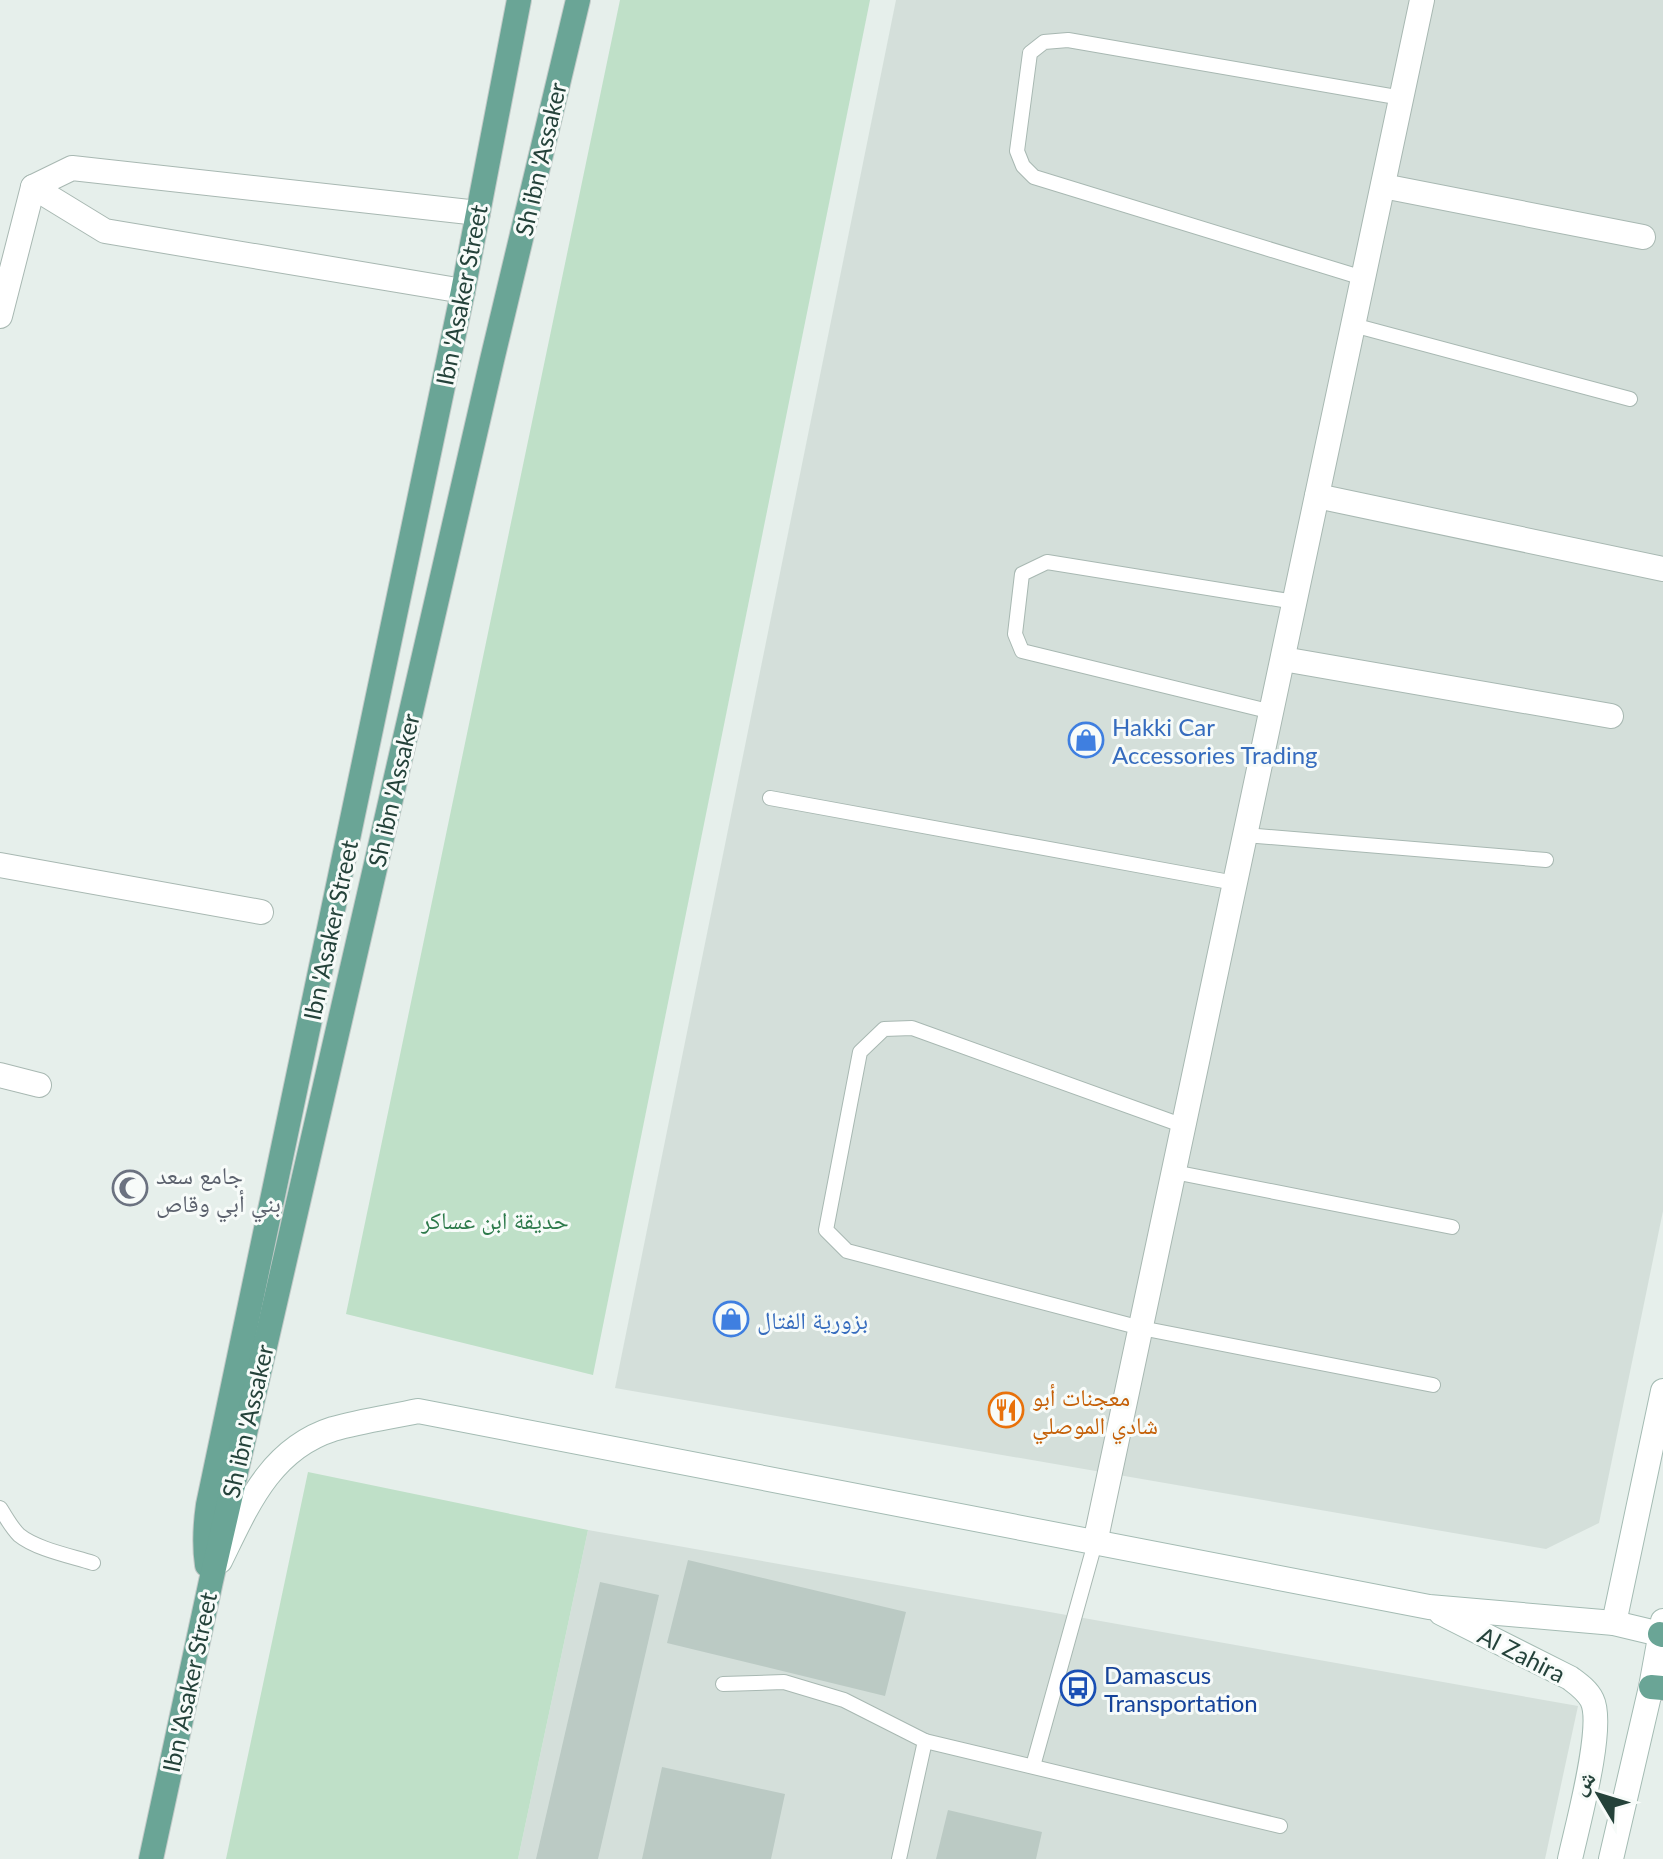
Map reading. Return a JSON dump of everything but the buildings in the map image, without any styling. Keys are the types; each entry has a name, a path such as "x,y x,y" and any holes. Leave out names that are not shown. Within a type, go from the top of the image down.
{"main road":[{"name":"Ibn 'Asaker Street","path":"151,1859 211,1581 205,1551 208,1505 463,291 519,0"},
{"name":"Sh ibn 'Assaker","path":"211,1581 481,406 578,0"}],"street":[{"path":"1095,1543 1422,0"},
{"path":"0,316 33,187 72,168 478,213"},
{"path":"1383,186 1643,237"},
{"path":"33,187 105,231 463,291"},
{"path":"1317,496 1663,569"},
{"path":"1283,659 1611,716"},
{"path":"0,865 261,912"},
{"path":"0,1075 39,1085"},
{"path":"1614,1623 1663,1391"},
{"path":"211,1581 257,1489 271,1470 288,1455 309,1440 332,1430 418,1411 1429,1607 1662,1629 1657,1688 1611,1859"},
{"name":"Al Zahira","path":"1429,1607 1570,1678 1593,1701 1596,1724 1591,1762 1570,1859"}],"lane":[{"path":"1363,278 1034,177 1023,166 1017,151 1030,53 1044,42 1068,40 1402,98"},
{"path":"1353,325 1630,399"},
{"path":"1272,712 1022,651 1015,634 1022,574 1047,562 1295,602"},
{"path":"770,798 1235,883"},
{"path":"1245,835 1546,860"},
{"path":"1184,1126 912,1028 884,1029 860,1052 826,1230 847,1251 1141,1328 1433,1385"},
{"path":"1174,1172 1452,1227"},
{"path":"0,1508 11,1526 32,1543 93,1563"},
{"path":"1033,1766 1095,1543"},
{"path":"723,1684 784,1682 844,1700 925,1741 1280,1826"},
{"path":"899,1859 925,1741"}],"shaded area":[{"path":"896,0 1663,0 1663,1211 1599,1523 1546,1549 615,1388"},
{"path":"588,1530 1578,1706 1545,1859 518,1859"}],"green space":[{"name":"حديقة ابن عساكر","path":"620,0 870,0 593,1375 346,1314"},
{"path":"308,1472 588,1530 518,1859 226,1859"}],"place":[{"name":"Hakki Car Accessories Trading","path":"1086,740"},
{"name":"جامع سعد بني أبي وقاص","path":"130,1188"},
{"name":"بزورية الفتال","path":"731,1319"},
{"name":"معجنات أبو شادي الموصلي","path":"1006,1410"},
{"name":"Damascus Transportation","path":"1078,1688"}]}
